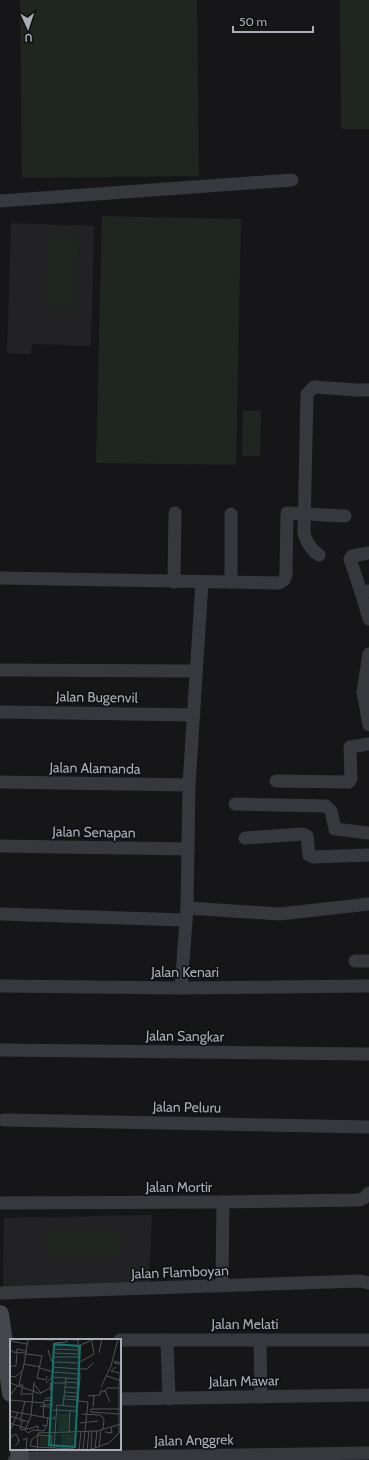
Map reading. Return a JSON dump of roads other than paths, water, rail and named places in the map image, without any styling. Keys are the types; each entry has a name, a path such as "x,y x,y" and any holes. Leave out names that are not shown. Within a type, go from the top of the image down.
{"street":[{"path":"0,201 292,180"},
{"path":"319,555 312,549 305,536 304,514 307,394 314,387 369,390"},
{"path":"0,578 279,583 284,580 286,575 286,513 345,516"},
{"path":"174,582 175,514"},
{"path":"231,514 231,582"},
{"path":"369,553 352,556 350,559 365,592 369,619"},
{"path":"181,988 186,914 189,785 202,582"},
{"path":"369,654 366,691 369,725"},
{"path":"0,670 196,671"},
{"name":"Jalan Bugenvil","path":"0,712 194,715"},
{"path":"276,781 349,782 351,779 350,746 369,744"},
{"name":"Jalan Alamanda","path":"0,782 189,785"},
{"path":"235,804 326,806 331,811 335,829 369,833"},
{"path":"245,838 303,834 307,836 309,855 313,857 369,855"},
{"name":"Jalan Senapan","path":"0,846 188,849"},
{"path":"0,914 280,914 369,904"},
{"path":"355,961 369,961"},
{"name":"Jalan Kenari","path":"0,986 181,988 369,986"},
{"name":"Jalan Sangkar","path":"0,1050 369,1054"},
{"name":"Jalan Peluru","path":"4,1120 369,1126"},
{"name":"Jalan Mortir","path":"0,1203 223,1202 364,1196"},
{"path":"222,1286 223,1202"},
{"name":"Jalan Flamboyan","path":"0,1293 365,1282"},
{"path":"0,1314 7,1340 3,1364 10,1389"},
{"name":"Jalan Melati","path":"121,1340 369,1340"},
{"path":"167,1340 169,1398"},
{"path":"260,1340 261,1397"},
{"name":"Jalan Mawar","path":"121,1399 369,1395"},
{"name":"Jalan Anggrek","path":"18,1457 369,1453"}]}
